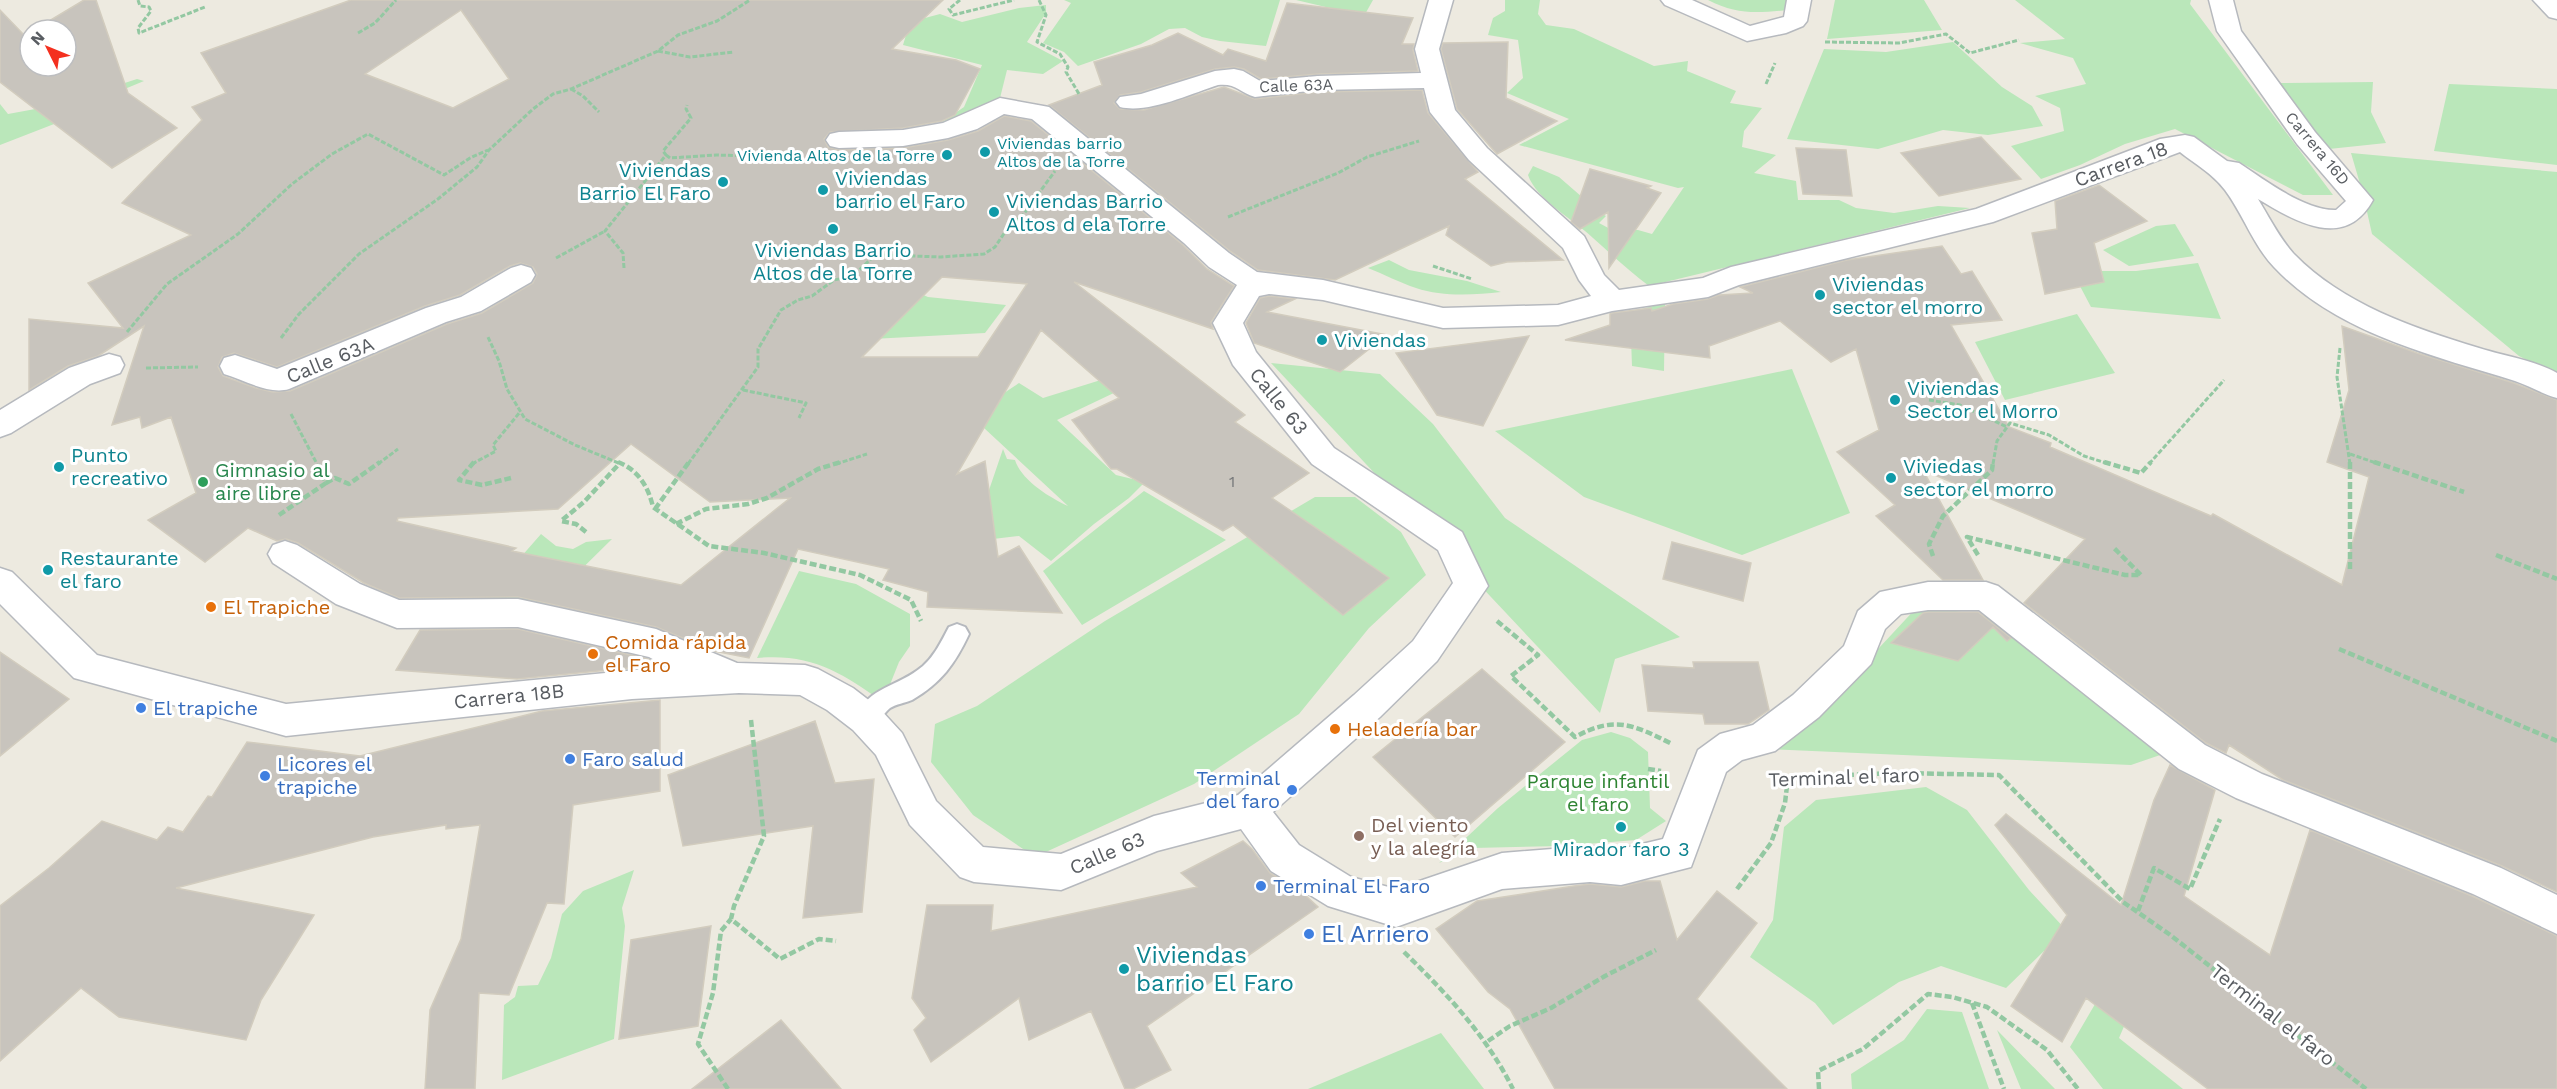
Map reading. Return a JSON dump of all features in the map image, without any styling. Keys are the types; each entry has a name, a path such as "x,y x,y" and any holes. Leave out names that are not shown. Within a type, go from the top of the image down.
{"street":[{"path":"839,140 903,138 948,130 968,123 999,106 1040,112 1219,260 1249,280 1323,290 1443,318 1558,315 1612,301 1593,279 1574,243 1520,195 1455,128 1443,112 1433,80 1427,49 1441,0"},
{"path":"1673,0 1746,34 1795,21 1799,0"},
{"name":"Carrera 16D","path":"2200,155 2217,160 2290,206 2316,216 2339,220 2356,208 2360,200 2306,138 2229,31 2222,0"},
{"path":"2545,0 2557,12"},
{"name":"Calle 63A","path":"1129,102 1143,101 1215,78 1234,76 1255,89 1318,83 1433,80"},
{"name":"Carrera 18","path":"1612,301 1708,287 1731,277 1983,216 2169,145 2185,142 2232,181 2283,258 2306,280 2343,307 2388,328 2541,378 2557,387"},
{"name":"Calle 63A","path":"246,370 278,381 436,315 471,304 521,274"},
{"name":"Calle 63","path":"974,864 1061,872 1154,834 1249,810 1367,706 1425,651 1471,586 1450,541 1323,456 1243,357 1228,323 1250,288 1269,284"},
{"path":"0,425 80,376 104,368"},
{"path":"285,554 348,594 397,614 518,614 656,644 679,656 739,678"},
{"name":"Carrera 18B","path":"0,582 86,667 286,720 592,688 739,678 805,680 840,699 866,719 889,744 923,813 974,864"},
{"path":"1249,810 1285,858 1342,894 1396,908 1502,871 1590,864 1621,867 1677,854 1711,762 1733,745 1762,740 1806,706 1859,654 1870,621 1892,602 1928,596 1986,596 2192,757 2237,780 2478,877 2557,915"}],"lane":[{"path":"866,719 884,699 902,693 931,673 948,654 957,634"}],"path":[{"path":"138,0 140,6 149,7 151,11 147,20 138,28 139,33 205,7"},
{"path":"358,33 375,23 396,0"},
{"path":"246,370 359,254 438,199 477,167 489,150 539,104 553,94 570,89 658,51 663,44 679,35 727,16 750,0"},
{"path":"960,0 949,9 953,15 1014,0"},
{"path":"1039,0 1045,4 1047,13 1045,28 1037,42 1060,54 1068,67 1066,72 1080,96 1076,103 1047,118"},
{"path":"1766,30 1825,42 1899,43 1946,34 1970,52 2019,40"},
{"path":"658,51 690,57 734,52"},
{"path":"570,89 583,96 599,112"},
{"path":"687,105 686,109 691,118 663,151 670,158 716,155 785,157"},
{"path":"1194,237 1233,214 1338,173 1367,157 1455,128"},
{"path":"104,368 146,307 167,284 238,234 292,184 356,140 368,134 444,175 470,158 489,150"},
{"path":"521,274 565,255 605,231 666,155"},
{"path":"655,508 758,367 758,349 782,310 798,300 812,296 834,280 853,276 873,257 885,255 941,257 984,254 996,247 1007,229 1023,215 1033,198 1059,168"},
{"path":"605,231 622,253 624,268"},
{"path":"471,304 499,361 507,389 525,419 575,446 630,467 640,477 655,508 709,546 764,552 821,568 860,575 911,600 925,632"},
{"path":"2343,307 2337,377 2350,454 2350,571"},
{"path":"104,368 246,370 283,403 297,422 326,483"},
{"path":"1954,595 1939,577 1929,544 1943,516 1992,470 1997,441 2010,423 2049,435 2084,456 2141,473 2224,380"},
{"path":"743,390 806,403 799,418"},
{"path":"1929,400 1944,400 1966,406 2007,427"},
{"path":"512,478 482,485 459,480 464,470 474,460 496,451 493,445 502,430 520,412"},
{"path":"277,516 335,478 349,484 398,449"},
{"path":"675,524 706,509 748,504 767,498 818,469 867,454"},
{"path":"2350,454 2464,492"},
{"path":"586,532 576,524 561,520 584,502 620,463"},
{"path":"1981,558 1967,537 2027,553 2104,568 2129,578 2141,575 2113,547"},
{"path":"2496,555 2557,579"},
{"path":"1464,594 1538,655 1511,676 1575,737 1590,727 1624,722 1711,762"},
{"path":"2339,649 2557,741"},
{"path":"728,1089 698,1044 713,993 721,931 731,919 734,906 764,836 751,722 739,678"},
{"name":"Terminal el faro","path":"1778,777 1900,772 1999,775 2123,902 2138,911 2366,1089"},
{"path":"1737,890 1771,843 1785,803 1788,777"},
{"path":"2138,911 2154,868 2190,890 2237,780"},
{"path":"731,919 780,958 819,939 836,941"},
{"path":"1488,1041 1510,1026 1551,1008 1617,969 1656,950"},
{"path":"1431,978 1479,1028 1500,1061 1513,1089"},
{"path":"1818,1089 1818,1071 1863,1049 1928,994 1988,1007 2047,1050 2078,1089"},
{"path":"1972,1003 2004,1089"}],"green space":[{"path":"1064,0 1280,0 1266,46 1202,37 1185,28 1169,29 1141,44 1078,66 1064,52 1043,43 1071,3"},
{"path":"1296,0 1373,0 1364,16"},
{"path":"1505,0 1540,0 1538,14 1546,25 1574,29 1654,66 1688,61 1687,71 1736,91 1730,103 1762,108 1744,131 1742,147 1776,155 1754,173 1796,181 1798,200 1839,200 1856,208 1894,213 1938,206 1970,208 1649,286 1547,201 1532,184 1528,175 1533,166 1559,177 1582,197 1579,201 1606,216 1599,223 1612,230 1638,230 1652,234 1684,187 1678,188 1519,145 1569,119 1507,93 1523,78 1518,40 1488,35 1493,18 1505,11"},
{"path":"1708,0 1788,0 1789,10 1738,11"},
{"path":"1835,0 1924,0 1942,30 1827,39"},
{"path":"2015,0 2191,0 2190,4 2333,195 2303,195 2175,129 2125,144 2080,165 2041,179 2011,146 2064,131 2060,108 2035,96 2086,84 2073,58 2020,43 2065,39"},
{"path":"1046,5 1046,13 1027,42 1063,61 1043,74 1007,70 998,106 935,127 964,107 982,65 903,45 910,22 940,14 962,22 1019,8"},
{"path":"1953,42 2002,87 2032,106 2043,126 1988,135 1943,130 1878,149 1787,139 1824,49 1886,52"},
{"path":"137,79 144,81 115,93 85,112 0,145 0,104 8,114 57,105"},
{"path":"2373,82 2371,112 2386,143 2329,149 2279,83"},
{"path":"2449,84 2557,89 2557,165 2434,151"},
{"path":"2351,153 2557,172 2557,376 2519,356 2372,234"},
{"path":"2175,224 2194,256 2129,266 2103,250 2156,226"},
{"path":"1389,260 1409,270 1467,281 1501,292 1436,293 1410,286 1368,268"},
{"path":"2198,263 2221,319 2091,307 2072,271 2136,271"},
{"path":"884,278 928,297 1006,305 985,333 872,339"},
{"path":"1665,303 1664,371 1632,366 1630,312"},
{"path":"2077,314 2115,373 2005,400 1975,342"},
{"path":"1271,363 1380,374 1433,424 1505,518 1680,637 1615,659 1600,713"},
{"path":"1792,369 1850,513 1742,555 1584,497 1495,431"},
{"path":"1104,379 1118,391 1057,420 1116,475 1145,482 1129,498 1051,561 1019,536 993,539 988,493 1003,449 1007,459 1015,460 1030,481 1068,506 984,428 976,395 1001,395 1019,383 1043,398"},
{"path":"1144,491 1226,540 1082,625 1043,571"},
{"path":"1315,497 1355,497 1401,532 1426,575 1369,628 1299,714 1194,784 1035,857 973,815 931,762 935,724 977,706 1105,621"},
{"path":"541,534 556,546 573,549 586,542 612,539 541,609 479,605"},
{"path":"799,571 856,584 910,614 910,646 899,662 883,702 853,682 824,667 793,659 757,658"},
{"path":"1919,605 1986,616 2166,753 2131,765 1765,749 1838,692"},
{"name":"Parque infantil el faro","path":"1611,732 1630,738 1648,752 1650,808 1666,821 1636,840 1561,846 1473,848 1439,863 1498,808 1582,740"},
{"path":"1926,787 1967,810 2029,890 2093,959 2141,987 2119,1038 2183,1089 2103,1089 2070,1047 2098,999 2044,951 2006,988 1941,966 1899,982 1833,1025 1815,1003 1750,957 1773,920 1784,827 1816,800"},
{"path":"634,870 622,908 625,926 614,1039 502,1080 504,1005 515,997 518,986 538,985 551,958 562,914 583,891"},
{"path":"1927,1009 1962,1012 1989,1089 1852,1089 1851,1074 1904,1040"},
{"path":"1997,1030 2055,1089 2021,1089"},
{"path":"1441,1033 1484,1089 1308,1089"}],"building":[{"path":"84,0 96,0 128,93 177,128 112,168 0,82 0,10 18,29 18,78 78,78 78,18 54,18"},
{"path":"351,0 943,0 892,49 956,60 980,69 955,115 942,121 903,128 830,132 824,139 828,147 839,150 903,148 948,140 978,131 1004,116 1031,121 1183,245 1207,269 1234,286 1211,322 1213,329 1074,282 1245,415 1235,422 1309,473 1272,498 1389,578 1343,615 1233,525 1223,531 1117,469 1111,469 1072,420 1119,398 1041,330 957,474 985,461 998,557 1019,546 1062,613 927,607 928,592 883,580 889,569 798,549 749,658 714,651 656,627 518,597 399,598 364,583 298,543 286,539 277,541 248,528 205,562 148,520 196,493 171,417 142,428 140,417 112,425 144,326 98,356 68,366 29,390 29,319 123,328 88,283 191,235 122,203 202,120 192,107 226,93 201,53","holes":["461,10 509,79 453,108 365,74","520,263 533,267 537,274 533,283 482,313 447,324 290,391 273,392 256,388 223,376 218,367 222,357 234,353 277,367 425,306 460,295 510,266","942,277 1027,284 978,357 862,357","631,444 710,502 790,498 681,585 512,551 516,548 397,521 398,518 558,509"]},
{"path":"1287,3 1413,18 1402,44 1414,44 1413,50 1418,71 1318,74 1261,79 1244,69 1234,67 1215,69 1141,92 1120,95 1114,103 1120,109 1144,110 1224,87 1255,99 1318,92 1422,90 1428,113 1478,172 1465,179 1563,260 1507,262 1491,266 1446,235 1449,226 1335,280 1258,270 1230,251 1049,105 1102,85 1094,62 1152,45 1178,33 1223,55 1228,49 1266,61"},
{"path":"1508,42 1506,98 1557,121 1497,154 1457,109 1441,49 1443,43"},
{"path":"1981,137 2021,179 1939,196 1901,153"},
{"path":"1796,148 1846,150 1852,196 1803,194"},
{"path":"1590,169 1651,186 1647,188 1661,193 1609,268 1608,212 1580,229 1571,222"},
{"path":"2099,185 2147,221 2094,243 2104,282 2045,294 2032,233 2057,229 2055,201"},
{"path":"1942,246 1961,274 1972,271 2002,320 1951,325 2009,427 2051,443 2050,447 2211,516 2213,514 2342,585 2369,477 2327,462 2349,390 2342,326 2417,353 2514,383 2557,400 2557,892 2502,866 2283,780 2229,745 2226,753 2206,743 2024,603 2085,539 1923,470 1983,580 1943,580 1876,516 1895,505 1837,452 1879,430 1856,349 1831,362 1780,321 1709,346 1710,358 1565,340 1610,325 1610,314 1612,313 1651,308 1652,311 1673,304 1708,299 1719,295 1753,293 1740,287 1847,260"},
{"name":"Viviendas","path":"1269,296 1295,299 1267,312 1387,335 1340,372 1254,343 1246,323 1260,298"},
{"path":"1529,336 1483,426 1437,415 1396,353"},
{"path":"1672,542 1751,563 1743,601 1663,579"},
{"path":"1978,612 2011,638 2007,641 1993,627 1958,661 1891,643 1923,613"},
{"path":"518,629 648,659 660,665 517,679 396,670 420,630"},
{"path":"0,652 69,699 0,756"},
{"path":"1693,662 1758,662 1769,710 1748,724 1705,724 1703,714 1648,711 1642,665 1694,668"},
{"path":"1482,669 1565,742 1455,837 1373,757"},
{"path":"660,700 660,791 573,805 564,904 547,903 509,995 479,993 475,1089 425,1089 430,1010 461,939 480,825 446,829 446,825 373,837 176,888 314,915 261,1000 246,1040 119,1017 81,988 0,1061 0,906 49,868 102,821 157,840 168,827 183,832 208,796 212,797 247,742 360,756 542,711"},
{"path":"815,721 835,783 874,779 862,912 803,918 813,826 683,846 668,775"},
{"path":"2170,765 2215,790 2184,896 2270,955 2310,830 2472,896 2557,936 2557,1089 2208,1089 2086,998 2062,1042 2011,1006 2067,915 1995,825 2006,814 2121,905 2154,800"},
{"path":"1243,841 1270,873 1303,893 1318,907 1147,1026 1171,1070 1133,1089 1125,1089 1091,1011 1029,1040 1019,998 931,1062 914,1030 926,1018 912,998 927,905 993,905 991,931 1197,887 1181,873"},
{"path":"1645,881 1660,881 1677,940 1717,891 1757,923 1697,999 1787,1089 1555,1089 1510,1009 1488,992 1436,929 1477,901 1590,884 1621,887"},
{"path":"711,926 698,1026 619,1039 631,940"},
{"path":"781,1020 841,1089 692,1089"}],"place":[{"name":"Viviendas barrio Altos de la Torre","path":"985,152"},
{"name":"Vivienda Altos de la Torre","path":"947,155"},
{"name":"Viviendas Barrio El Faro","path":"723,182"},
{"name":"Viviendas barrio el Faro","path":"823,190"},
{"name":"Viviendas Barrio Altos d ela Torre","path":"994,212"},
{"name":"Viviendas Barrio Altos de la Torre","path":"833,229"},
{"name":"Viviendas sector el morro","path":"1820,295"},
{"name":"Viviendas","path":"1322,340"},
{"name":"Viviendas Sector el Morro","path":"1895,400"},
{"name":"Punto recreativo","path":"59,467"},
{"name":"Viviedas sector el morro","path":"1891,478"},
{"name":"Gimnasio al aire libre","path":"203,482"},
{"name":"Restaurante el faro","path":"48,570"},
{"name":"El Trapiche","path":"211,607"},
{"name":"Comida rápida el Faro","path":"593,654"},
{"name":"El trapiche","path":"141,708"},
{"name":"Heladería bar","path":"1335,729"},
{"name":"Faro salud","path":"570,759"},
{"name":"Licores el trapiche","path":"265,776"},
{"name":"Terminal del faro","path":"1292,790"},
{"name":"Mirador faro 3","path":"1621,827"},
{"name":"Del viento y la alegría","path":"1359,836"},
{"name":"Terminal El Faro","path":"1261,886"},
{"name":"El Arriero","path":"1309,934"},
{"name":"Viviendas barrio El Faro","path":"1124,969"}]}
